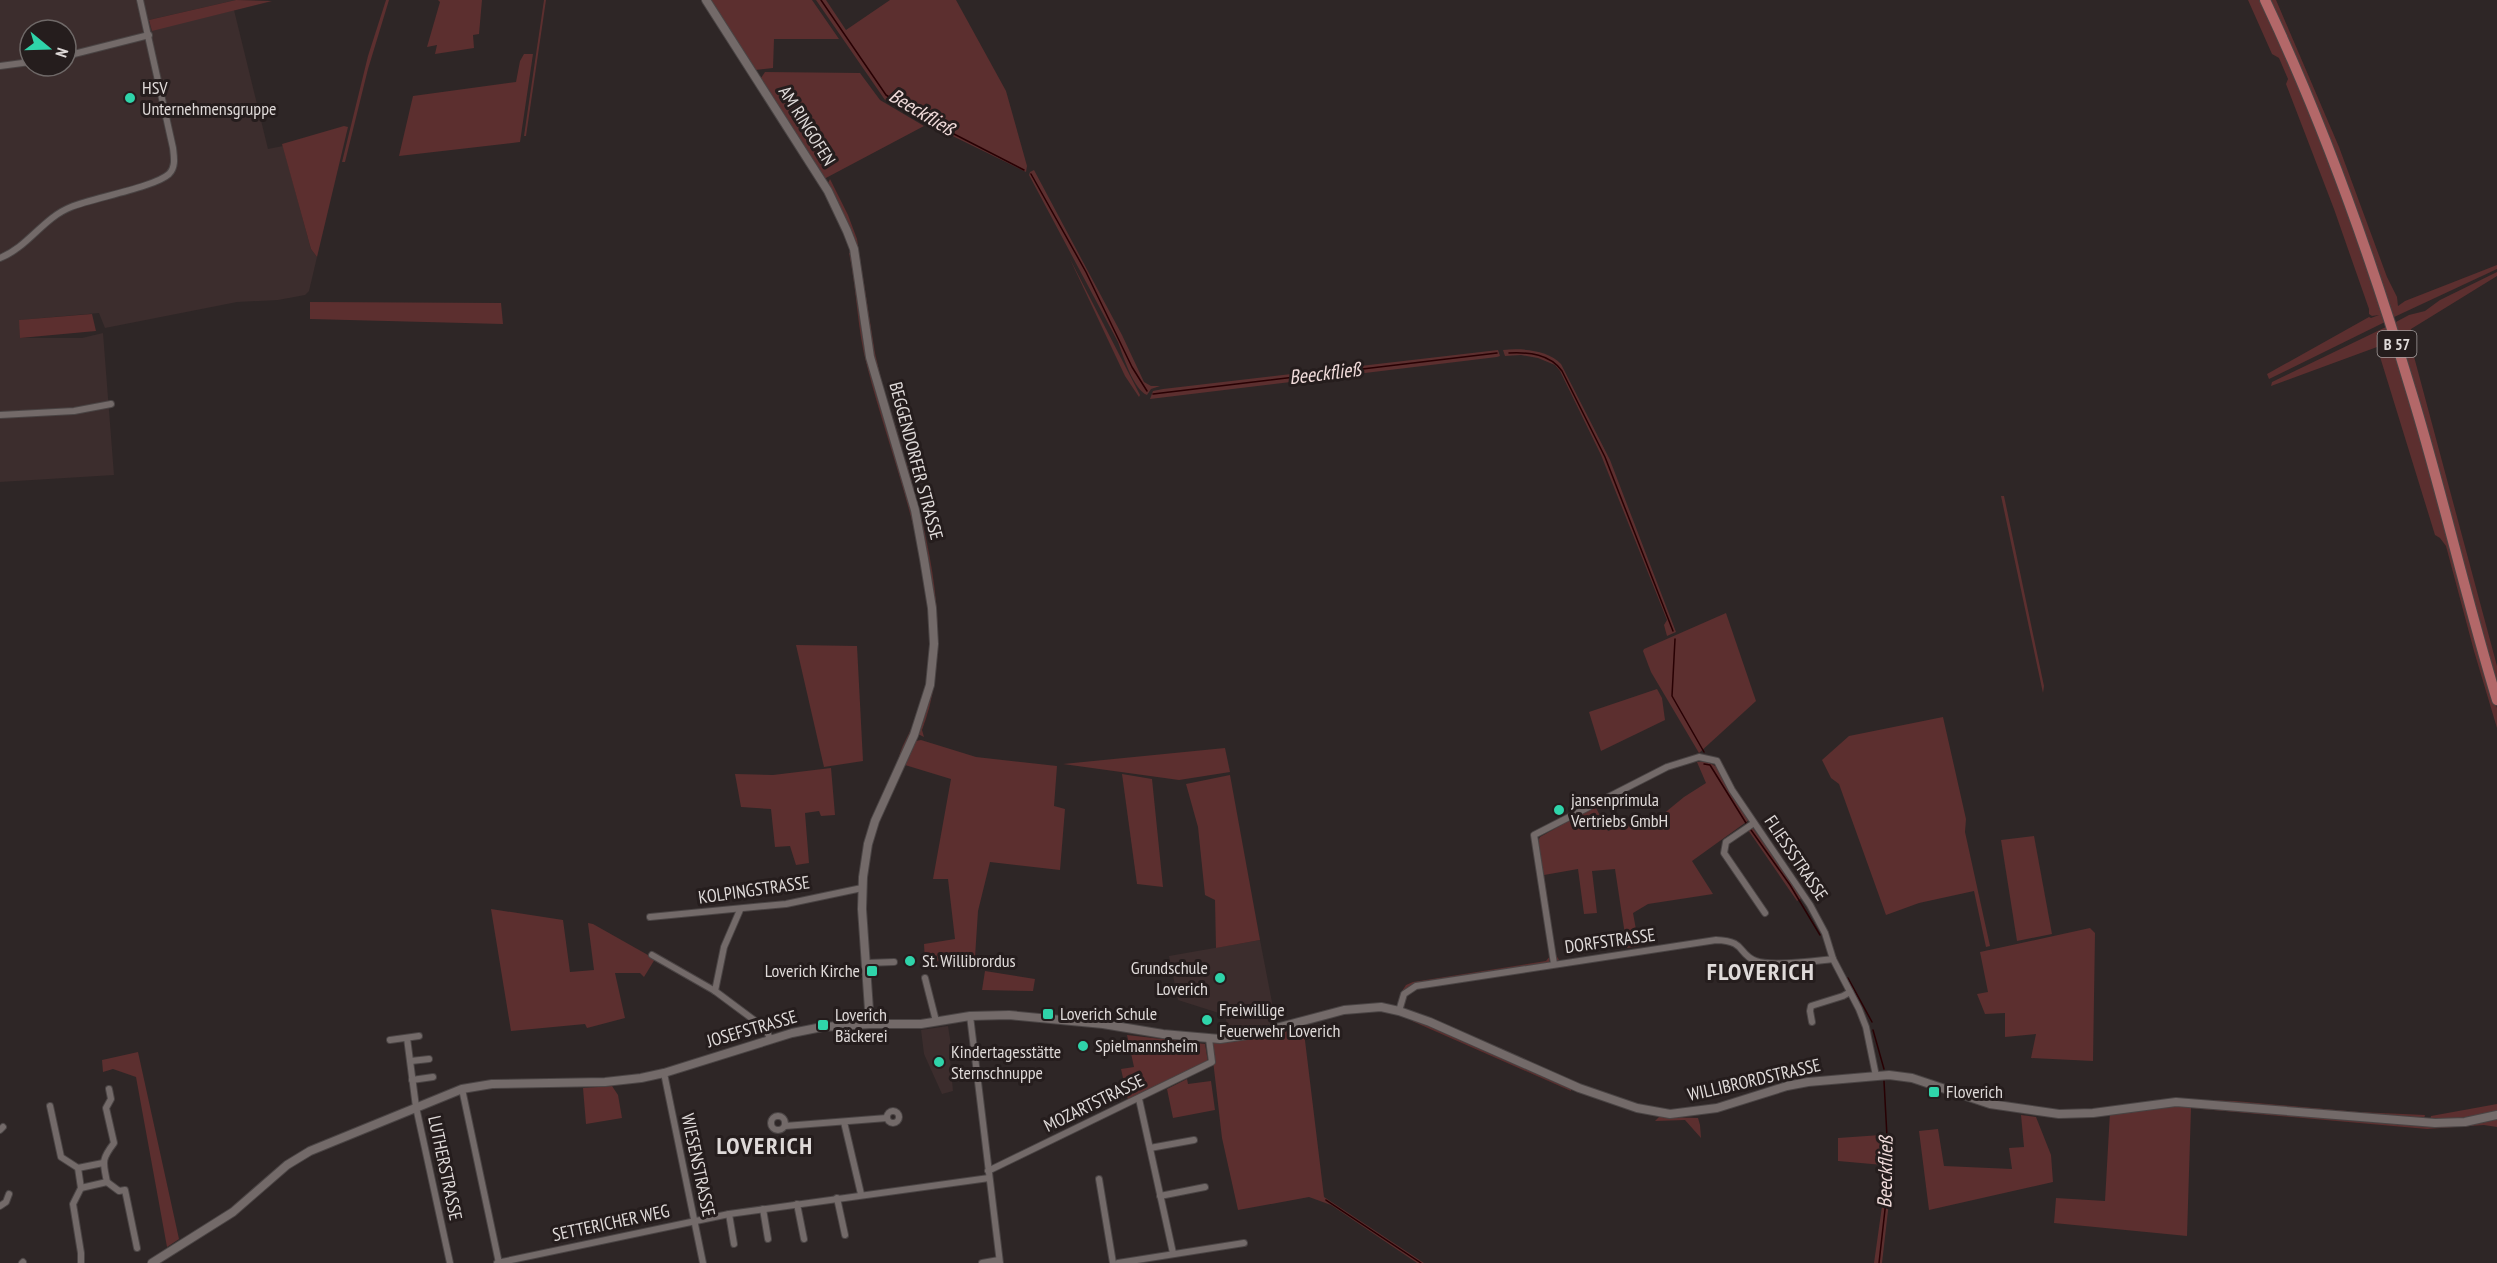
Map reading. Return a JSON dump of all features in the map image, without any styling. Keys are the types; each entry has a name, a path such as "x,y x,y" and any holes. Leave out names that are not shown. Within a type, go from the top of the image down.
{"main road":[{"name":"B 57","path":"2265,0 2323,133 2384,303 2415,404 2497,700"}],"street":[{"path":"0,258 9,255 50,218 70,207 156,182 170,174 175,163 173,148 141,0"},
{"name":"AM RINGOFEN","path":"706,0 838,208 854,249 859,279"},
{"path":"78,53 149,35"},
{"path":"0,66 18,64"},
{"name":"BEGGENDORFER STRASSE","path":"859,279 870,357 920,534 932,608 934,644 933,666 926,703 875,821 868,844 862,888 870,1024"},
{"path":"0,415 74,411 111,404"},
{"name":"FLIESSSTRASSE","path":"1554,964 1534,835 1667,767 1700,757 1717,761 1732,790 1810,905 1825,933 1833,959 1866,1027 1876,1076"},
{"path":"1754,823 1726,842 1724,853 1765,913"},
{"name":"KOLPINGSTRASSE","path":"650,917 786,904 862,888"},
{"path":"715,991 724,947 740,910"},
{"name":"DORFSTRASSE","path":"1399,1011 1404,994 1416,986 1716,940 1727,940 1738,944 1749,957 1760,962 1833,959"},
{"path":"652,955 715,991 766,1029 770,1039"},
{"path":"867,963 894,962"},
{"path":"924,978 936,1021"},
{"path":"1812,1022 1809,1011 1811,1006 1850,992"},
{"name":"WILLIBRORDSTRASSE","path":"1279,1027 1321,1015 1359,1008 1380,1007 1399,1011 1430,1022 1579,1088 1637,1108 1670,1114 1718,1108 1787,1086 1808,1082 1889,1075 1912,1078 1990,1104 2040,1112 2081,1114 2176,1102 2435,1123 2465,1122 2497,1114"},
{"path":"970,1016 1000,1261 982,1263"},
{"name":"JOSEFSTRASSE","path":"152,1263 233,1212 295,1160 383,1120 462,1089 492,1084 621,1081 664,1073 770,1039 822,1027 921,1024 970,1016 1030,1016 1209,1039 1237,1038 1279,1027"},
{"path":"390,1040 419,1036"},
{"name":"LUTHERSTRASSE","path":"407,1038 416,1107 450,1263"},
{"name":"MOZARTSTRASSE","path":"988,1174 1212,1062 1209,1039"},
{"path":"411,1061 429,1059"},
{"name":"WIESENSTRASSE","path":"664,1073 703,1263"},
{"path":"412,1080 433,1077"},
{"path":"109,1089 111,1099 106,1108 114,1143 103,1157 103,1163 107,1182 119,1191 125,1190 137,1248"},
{"name":"SETTERICHER WEG","path":"462,1089 498,1263 694,1220 988,1174"},
{"path":"1139,1099 1173,1253"},
{"path":"50,1106 61,1156 78,1168 81,1188 72,1204 81,1263"},
{"path":"785,1126 886,1118"},
{"path":"844,1122 861,1194"},
{"path":"1150,1148 1194,1140"},
{"path":"78,1168 103,1163"},
{"path":"1099,1179 1116,1263 1244,1243"},
{"path":"81,1188 107,1182"},
{"path":"1160,1196 1205,1187"},
{"path":"0,1206 6,1202 9,1194"},
{"path":"837,1198 845,1236"},
{"path":"797,1204 804,1239"},
{"path":"763,1209 768,1239"},
{"path":"729,1214 734,1244"}],"shaded area":[{"path":"0,0 236,0 149,20 152,30 234,10 268,149 283,146 311,249 317,257 309,291 305,295 278,300 237,302 105,328 99,313 20,320 20,338 82,338 103,333 114,475 0,482"},
{"path":"236,0 272,1 152,31 149,20"},
{"path":"386,0 389,0 368,69 345,162 342,162 368,56"},
{"path":"438,0 482,0 479,34 473,35 474,48 435,54 437,45 427,47 440,2"},
{"path":"544,0 546,0 526,136 524,136"},
{"path":"709,0 812,0 839,39 774,39 773,68 755,70"},
{"path":"816,0 826,0 846,30 890,0 956,0 1006,91 1027,166 1026,172 926,123 885,100"},
{"path":"2248,0 2261,0 2279,39 2328,159 2387,321 2269,379 2267,374 2369,317 2379,315 2369,314 2334,209 2286,84 2288,79 2279,58 2272,54"},
{"path":"2269,0 2276,0 2339,147 2387,277 2397,297 2398,306 2405,301 2497,265 2497,269 2392,318"},
{"path":"524,54 533,54 520,142 399,156 413,96 516,82 520,61"},
{"path":"765,72 860,73 880,100 924,126 824,179 761,78"},
{"path":"344,126 348,127 317,257 311,249 282,144"},
{"path":"1034,170 1122,335 1144,382 1151,386 1160,386 1151,389 1147,395 1133,380 1118,342 1029,175"},
{"path":"830,179 857,239 875,353 904,453 874,364 859,263 827,185"},
{"path":"849,253 851,253 861,323 912,510 923,573 909,508 864,352"},
{"path":"1069,257 1140,395 1139,397 1125,376"},
{"path":"2497,272 2497,276 2411,329 2409,338 2497,666 2497,688 2394,323 2409,315 2425,311 2440,300"},
{"path":"310,302 501,303 503,324 310,319"},
{"path":"92,314 96,331 20,338 19,320"},
{"path":"2388,326 2497,708 2497,728 2446,546 2435,535 2377,347 2271,386 2272,382"},
{"path":"1498,350 1500,356 1497,357 1150,399 1153,391 1163,389"},
{"path":"1503,350 1534,351 1556,359 1561,364 1610,460 1676,632 1667,636 1664,625 1667,620 1601,455 1560,371 1555,365 1538,358 1521,355 1505,356"},
{"path":"905,458 930,559 938,629 937,663 932,697 922,730 924,737 918,734 931,694 937,646"},
{"path":"2001,496 2004,496 2044,686 2043,693"},
{"path":"925,582 931,647 928,680 918,717 898,762 917,717 927,678 929,654"},
{"path":"1726,613 1756,701 1699,753 1651,672 1643,651"},
{"path":"796,645 857,646 863,761 824,767"},
{"path":"1657,689 1662,698 1665,720 1601,751 1589,712"},
{"path":"1943,717 1966,819 1965,832 1990,946 1986,947 1974,891 1919,903 1886,915 1839,784 1831,778 1822,760 1849,736"},
{"path":"921,740 976,757 1057,766 1054,806 1065,809 1060,870 990,862 978,911 975,957 925,962 924,944 955,939 948,879 933,879 951,779 905,765 916,741"},
{"path":"1225,748 1230,772 1179,780 1063,764"},
{"path":"1706,761 1717,767 1749,820 1692,861 1713,894 1648,904 1633,913 1639,946 1627,948 1615,869 1592,871 1597,913 1584,914 1578,869 1544,875 1555,953 1559,960 1555,961 1537,843 1540,837 1595,806 1608,831 1641,818 1645,829 1684,797 1706,783 1697,762"},
{"path":"831,768 835,815 821,816 819,811 805,813 809,863 796,865 790,846 775,847 771,809 741,807 735,774 773,775"},
{"path":"1122,774 1152,779 1163,887 1137,884"},
{"path":"1230,775 1260,940 1216,948 1215,900 1205,895 1198,827 1186,784"},
{"path":"1752,827 1803,897 1797,901 1748,830"},
{"path":"2034,836 2052,934 2017,941 2001,840"},
{"path":"491,909 563,920 570,972 594,970 588,923 655,959 644,977 640,973 615,973 625,1018 587,1028 585,1024 511,1031"},
{"path":"2090,928 2095,933 2093,1061 2031,1058 2036,1034 2005,1037 2005,1013 1985,1014 1977,994 1988,992 1980,952"},
{"name":"Grundschule Loverich","path":"1260,940 1276,1023 1229,1034 1225,1015 1178,1000 1169,956"},
{"path":"1550,956 1547,963 1416,983 1402,991 1406,985 1413,982 1546,961"},
{"path":"985,971 1035,979 1033,991 982,990"},
{"path":"1412,1018 1571,1087 1571,1091 1412,1021"},
{"path":"1303,1024 1324,1197 1424,1263 1417,1263 1331,1205 1309,1197 1238,1210 1222,1138 1211,1043 1246,1039"},
{"name":"Kindertagesstätte Sternschnuppe","path":"948,1026 953,1058 950,1059 953,1091 942,1094 924,1054 921,1030"},
{"path":"1127,1035 1205,1044 1208,1062 1128,1100 1121,1069 1134,1067"},
{"path":"138,1052 179,1239 167,1247 136,1077 113,1069 103,1072 102,1060"},
{"path":"1187,1079 1188,1084 1211,1081 1215,1110 1173,1118 1167,1089"},
{"path":"612,1086 618,1095 622,1118 586,1124 583,1088"},
{"path":"2172,1099 2235,1101 2359,1112 2425,1115 2424,1119"},
{"path":"2497,1104 2497,1111 2469,1118 2430,1120 2431,1116"},
{"path":"2190,1106 2441,1127 2497,1117 2497,1127 2484,1125 2427,1129 2191,1108 2187,1236 2054,1223 2056,1198 2105,1201 2110,1112 2152,1107"},
{"path":"2021,1115 2036,1117 2051,1155 2053,1182 1929,1210 1919,1131 1938,1129 1944,1166 2012,1169 2009,1148 2024,1147"},
{"path":"1659,1117 1698,1118 1701,1138 1685,1120 1655,1121"},
{"path":"1881,1135 1883,1165 1838,1161 1838,1138"},
{"path":"1884,1135 1889,1135 1892,1176 1882,1263 1874,1263 1886,1178"}],"waterway":[{"name":"Beeckfließ","path":"821,0 886,95 915,114 1024,170"},
{"name":"Beeckfließ","path":"1031,174 1086,272 1132,367 1147,391"},
{"name":"Beeckfließ","path":"1153,394 1497,353"},
{"name":"Beeckfließ","path":"1509,353 1538,355 1551,361 1562,371 1605,457 1673,631"},
{"name":"Beeckfließ","path":"1675,639 1672,696 1704,752"},
{"name":"Beeckfließ","path":"1704,764 1710,765 1746,823"},
{"name":"Beeckfließ","path":"1751,830 1790,885 1820,935"},
{"name":"Beeckfließ","path":"1848,978 1872,1022"},
{"name":"Beeckfließ","path":"1873,1030 1884,1069"},
{"name":"Beeckfließ","path":"1879,1263 1889,1174 1884,1081"},
{"path":"1326,1200 1421,1263"}],"place":[{"name":"HSV Unternehmensgruppe","path":"130,98"},
{"name":"jansenprimula Vertriebs GmbH","path":"1559,810"},
{"name":"St. Willibrordus","path":"910,961"},
{"name":"Loverich Kirche","path":"872,971"},
{"name":"Grundschule Loverich","path":"1220,978"},
{"name":"Loverich Schule","path":"1048,1014"},
{"name":"Freiwillige Feuerwehr Loverich","path":"1207,1020"},
{"name":"Loverich Bäckerei","path":"823,1025"},
{"name":"Spielmannsheim","path":"1083,1046"},
{"name":"Kindertagesstätte Sternschnuppe","path":"939,1062"},
{"name":"Floverich","path":"1934,1092"}],"district":[{"name":"FLOVERICH","path":"1761,972"},
{"name":"LOVERICH","path":"765,1146"}]}
